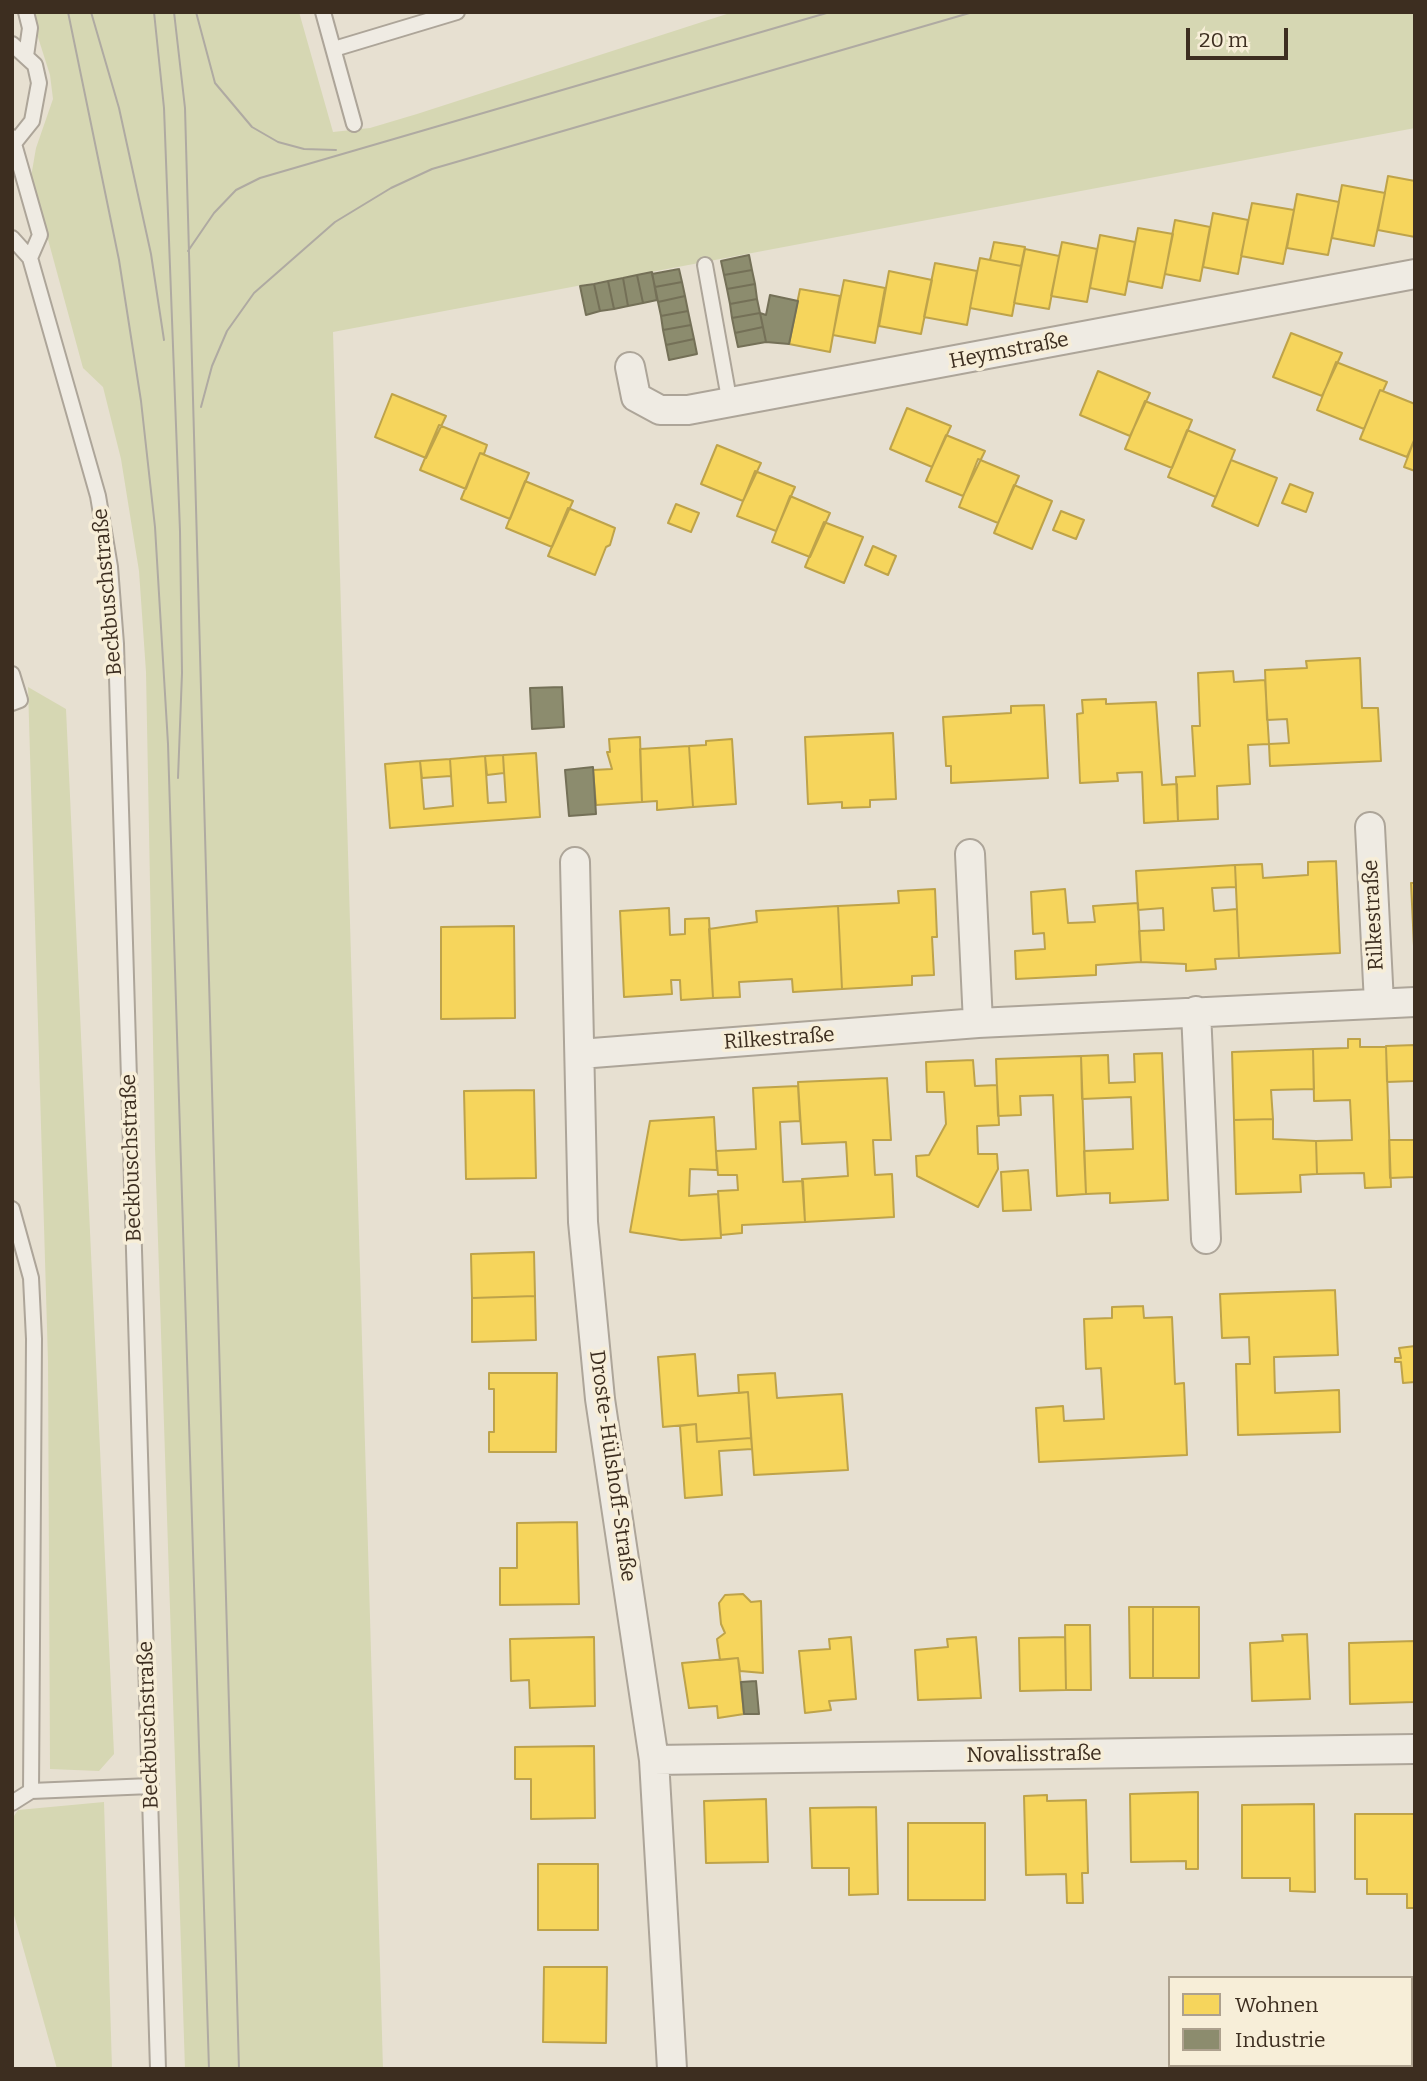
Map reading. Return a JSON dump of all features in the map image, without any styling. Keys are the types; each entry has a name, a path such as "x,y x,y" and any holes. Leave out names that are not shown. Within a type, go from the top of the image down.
{"street":[{"name":"Heymstraße","path":"630,367 636,397 660,410 688,410 1415,274"},
{"name":"Rilkestraße","path":"1370,827 1379,1003"},
{"path":"970,854 978,1023"},
{"name":"Droste-Hülshoff-Straße","path":"575,862 583,1222 600,1399 654,1760 672,2069"},
{"name":"Rilkestraße","path":"580,1054 978,1023 1415,1002"},
{"path":"1196,1011 1206,1239"},
{"name":"Novalisstraße","path":"654,1760 1415,1749"}],"lane":[{"path":"12,44 26,55 30,28 26,12"},
{"path":"323,12 354,124"},
{"path":"334,49 457,12"},
{"name":"Beckbuschstraße","path":"26,55 34,65 39,83 32,121 13,142 40,235 30,258"},
{"name":"Beckbuschstraße","path":"12,238 30,258 99,496 111,580 116,657 152,1786 158,2069"},
{"path":"705,265 730,404"},
{"path":"12,674 20,700 12,703"},
{"path":"12,1209 31,1278 34,1339 31,1791"},
{"path":"12,1803 31,1791 152,1786"}],"green space":[{"path":"30,12 299,12 333,132 370,128 417,114 733,12 1415,12 1415,128 333,332 383,2069 185,2069 155,1148 146,672 139,571 121,459 103,387 83,368 31,177 36,148 53,99 50,75"},
{"path":"28,687 66,709 114,1754 99,1771 50,1769 48,1361"},
{"path":"104,1802 112,2069 57,2069 12,1908 12,1819 18,1810"}],"building: Wohnen":[{"path":"1388,176 1415,181 1415,237 1378,230"},
{"path":"1342,185 1385,193 1374,246 1332,238"},
{"path":"1297,194 1339,202 1328,255 1287,248"},
{"path":"1252,203 1294,210 1283,264 1241,256"},
{"path":"1213,213 1248,220 1238,274 1203,267"},
{"path":"1175,220 1210,227 1200,281 1165,274"},
{"path":"1138,228 1173,234 1162,288 1128,281"},
{"path":"1100,235 1135,242 1125,295 1090,288"},
{"path":"994,242 1025,247 1021,266 990,260"},
{"path":"1062,242 1097,249 1087,302 1051,296"},
{"path":"1025,249 1059,256 1049,309 1014,303"},
{"path":"980,258 1021,266 1012,316 970,308"},
{"path":"935,263 977,271 967,325 924,317"},
{"path":"889,271 932,280 921,334 879,326"},
{"path":"844,280 885,288 875,343 833,335"},
{"path":"800,289 840,296 830,352 789,344"},
{"path":"1291,333 1342,353 1322,396 1273,377"},
{"path":"1336,362 1387,382 1383,391 1380,390 1364,429 1317,410"},
{"path":"1098,371 1150,393 1130,436 1080,415"},
{"path":"1380,390 1415,404 1415,438 1407,457 1360,439"},
{"path":"392,394 446,416 426,458 375,437"},
{"path":"1145,401 1192,420 1172,468 1125,449"},
{"path":"907,408 951,426 932,467 890,449"},
{"path":"439,425 487,445 484,454 480,453 466,489 420,470"},
{"path":"1187,430 1235,450 1216,497 1168,477"},
{"path":"946,435 985,451 963,496 926,481"},
{"path":"1415,438 1415,471 1404,467"},
{"path":"717,445 761,463 743,501 701,484"},
{"path":"480,453 529,473 510,519 461,499"},
{"path":"978,459 1019,476 998,523 959,507"},
{"path":"1231,460 1277,478 1258,526 1212,506"},
{"path":"755,471 795,487 776,531 737,516"},
{"path":"525,481 573,501 552,547 506,528"},
{"path":"1290,484 1313,493 1306,512 1282,503"},
{"path":"1014,485 1052,501 1032,549 994,533"},
{"path":"790,496 830,513 810,557 772,542"},
{"path":"676,504 699,513 691,532 668,523"},
{"path":"568,508 615,528 595,575 548,556"},
{"path":"1061,511 1084,520 1076,539 1053,530"},
{"path":"824,522 863,537 844,583 805,567"},
{"path":"873,546 896,556 888,575 865,565"},
{"path":"1360,658 1362,708 1378,708 1381,761 1270,766 1269,744 1289,743 1287,719 1267,720 1265,670 1307,668 1306,661"},
{"path":"1233,671 1234,682 1265,680 1269,744 1248,745 1250,784 1217,786 1218,819 1178,821 1176,777 1195,776 1192,726 1200,726 1198,673"},
{"path":"1106,699 1106,704 1156,702 1162,785 1177,784 1178,821 1144,823 1142,772 1117,773 1118,781 1080,783 1077,714 1083,713 1082,700"},
{"path":"1044,705 1048,778 951,783 951,766 946,766 943,717 1011,713 1011,706"},
{"path":"893,733 896,799 870,800 870,807 842,808 842,802 808,804 805,737"},
{"path":"640,737 642,802 596,805 593,770 612,769 607,752 610,752 609,739"},
{"path":"732,739 736,804 693,807 689,746 706,745 706,741"},
{"path":"689,746 693,807 657,810 657,801 642,802 640,749"},
{"path":"536,753 540,817 390,828 385,764 420,761 424,809 453,806 450,759 485,756 488,803 506,802 503,755"},
{"path":"503,755 504,773 487,775 485,756"},
{"path":"450,759 451,776 422,778 420,761"},
{"path":"1336,861 1340,953 1239,958 1235,865 1262,864 1263,878 1308,875 1308,862"},
{"path":"1235,865 1236,887 1212,888 1214,911 1237,909 1239,958 1215,959 1216,969 1186,971 1186,964 1141,962 1139,931 1164,930 1163,908 1138,910 1136,871"},
{"path":"1411,883 1415,883 1415,946 1414,946"},
{"path":"935,889 937,937 932,937 934,975 912,976 912,985 842,989 838,906 899,903 898,891"},
{"path":"1065,889 1068,923 1095,922 1093,906 1138,903 1141,962 1096,965 1096,975 1016,979 1015,951 1045,949 1044,933 1033,934 1031,892"},
{"path":"838,906 842,989 793,992 792,979 739,982 740,997 713,998 709,929 757,922 756,911"},
{"path":"669,908 670,935 685,934 685,919 709,918 713,998 681,1000 680,980 671,980 672,994 624,997 620,911"},
{"path":"514,926 515,1018 441,1019 441,927"},
{"path":"1348,1039 1360,1039 1360,1047 1386,1047 1391,1187 1365,1188 1364,1173 1317,1174 1316,1141 1352,1140 1350,1100 1314,1101 1313,1049 1348,1048"},
{"path":"1415,1045 1415,1081 1387,1082 1386,1046"},
{"path":"1313,1049 1314,1089 1271,1090 1273,1119 1234,1120 1232,1052"},
{"path":"1162,1053 1168,1200 1110,1203 1110,1193 1086,1194 1084,1151 1133,1149 1131,1097 1082,1099 1081,1056 1108,1055 1109,1083 1135,1082 1134,1054"},
{"path":"1081,1056 1086,1194 1057,1196 1053,1095 1020,1096 1021,1115 998,1116 996,1059"},
{"path":"973,1060 975,1086 997,1085 999,1125 977,1126 978,1154 997,1154 998,1169 978,1207 917,1176 916,1156 929,1155 946,1124 944,1092 927,1092 926,1062"},
{"path":"887,1078 891,1140 873,1140 875,1175 892,1174 894,1217 805,1222 802,1179 848,1176 846,1142 802,1144 798,1082"},
{"path":"798,1086 800,1121 780,1122 783,1182 803,1181 805,1222 742,1225 742,1233 721,1235 718,1191 738,1190 737,1175 718,1175 716,1151 756,1149 753,1088"},
{"path":"534,1090 536,1178 466,1179 464,1091"},
{"path":"714,1117 717,1170 690,1169 689,1196 718,1194 721,1238 681,1240 630,1232 650,1121"},
{"path":"1273,1119 1273,1139 1316,1141 1317,1174 1300,1175 1301,1192 1236,1194 1234,1120"},
{"path":"1389,1140 1415,1140 1415,1177 1390,1178"},
{"path":"1028,1170 1031,1210 1003,1211 1001,1172"},
{"path":"534,1252 535,1296 472,1298 471,1254"},
{"path":"1335,1290 1338,1355 1274,1357 1275,1393 1339,1390 1340,1432 1238,1435 1236,1364 1250,1364 1249,1337 1222,1338 1220,1294"},
{"path":"535,1296 536,1340 472,1342 472,1298"},
{"path":"1143,1306 1144,1318 1172,1317 1175,1384 1184,1383 1187,1455 1039,1462 1036,1408 1063,1406 1064,1421 1104,1419 1101,1368 1086,1369 1084,1319 1112,1318 1112,1307"},
{"path":"1415,1346 1415,1382 1403,1383 1401,1362 1395,1362 1395,1358 1401,1358 1399,1348"},
{"path":"695,1354 698,1396 748,1392 751,1438 697,1442 696,1424 663,1427 658,1357"},
{"path":"489,1373 557,1373 556,1452 489,1452 489,1432 494,1432 494,1389 489,1389"},
{"path":"775,1373 777,1398 842,1394 848,1470 754,1475 748,1392 739,1393 738,1375"},
{"path":"696,1424 697,1442 751,1438 752,1449 719,1451 722,1495 685,1498 680,1426"},
{"path":"577,1522 579,1604 500,1605 500,1568 517,1568 517,1523"},
{"path":"743,1594 751,1602 761,1601 763,1673 740,1671 738,1658 720,1660 717,1639 725,1633 721,1624 719,1603 725,1595"},
{"path":"1129,1607 1153,1607 1153,1678 1130,1678"},
{"path":"1153,1607 1199,1607 1199,1678 1153,1678"},
{"path":"1065,1625 1090,1625 1091,1690 1066,1690"},
{"path":"1307,1634 1310,1699 1252,1701 1250,1643 1283,1641 1282,1635"},
{"path":"594,1637 595,1706 530,1708 529,1680 511,1681 510,1639"},
{"path":"851,1637 856,1699 829,1701 831,1710 805,1713 799,1651 830,1649 829,1639"},
{"path":"976,1637 981,1698 918,1700 915,1650 948,1647 947,1639"},
{"path":"1065,1637 1066,1690 1020,1691 1019,1638"},
{"path":"1415,1641 1415,1702 1350,1704 1349,1643"},
{"path":"738,1658 744,1714 718,1718 717,1706 689,1708 682,1663"},
{"path":"594,1746 595,1818 531,1819 531,1779 515,1779 515,1747"},
{"path":"1198,1792 1198,1869 1186,1869 1186,1861 1131,1862 1130,1794"},
{"path":"1047,1795 1047,1801 1086,1800 1088,1873 1082,1873 1083,1903 1067,1903 1066,1874 1026,1875 1024,1796"},
{"path":"766,1799 768,1862 706,1863 704,1801"},
{"path":"1314,1804 1315,1892 1290,1891 1290,1878 1242,1878 1242,1805"},
{"path":"876,1807 878,1894 849,1895 849,1868 812,1868 810,1808"},
{"path":"1355,1814 1415,1814 1415,1908 1407,1908 1407,1894 1367,1894 1367,1879 1355,1879"},
{"path":"908,1823 985,1823 985,1900 908,1900"},
{"path":"538,1864 598,1864 598,1930 538,1930"},
{"path":"544,1967 607,1967 606,2043 543,2042"}],"building: Industrie":[{"path":"749,255 752,270 724,275 721,261"},
{"path":"679,269 682,282 655,287 652,274"},
{"path":"752,270 755,284 727,289 724,275"},
{"path":"652,272 657,300 643,303 637,275"},
{"path":"637,275 643,303 628,306 623,278"},
{"path":"623,278 628,306 614,309 608,281"},
{"path":"608,281 614,309 600,311 594,284"},
{"path":"682,282 685,296 658,302 655,287"},
{"path":"594,284 600,311 586,315 580,286"},
{"path":"755,284 757,299 730,304 727,289"},
{"path":"770,295 798,301 789,344 766,342 760,313 766,315"},
{"path":"685,296 688,311 661,316 658,302"},
{"path":"757,299 760,313 732,318 730,304"},
{"path":"688,311 691,325 663,330 661,316"},
{"path":"760,313 763,327 735,333 732,318"},
{"path":"691,325 694,339 666,345 663,330"},
{"path":"763,327 766,342 738,347 735,333"},
{"path":"694,339 697,354 669,360 666,345"},
{"path":"562,687 564,727 532,729 530,688"},
{"path":"593,767 596,814 569,816 565,770"},
{"path":"756,1681 759,1714 744,1714 741,1682"}],"tram line":[{"path":"68,12 119,260 141,401 155,527 168,744 209,2069"},
{"path":"91,12 119,108 151,254 164,340"},
{"path":"154,12 164,108 180,531 182,673 178,778"},
{"path":"174,12 185,108 239,2069"},
{"path":"196,12 215,83 252,127 278,142 304,149 336,150"},
{"path":"188,251 214,213 236,190 260,178 830,12"},
{"path":"201,407 212,366 227,331 254,293 335,222 391,188 432,169 973,12"}]}
